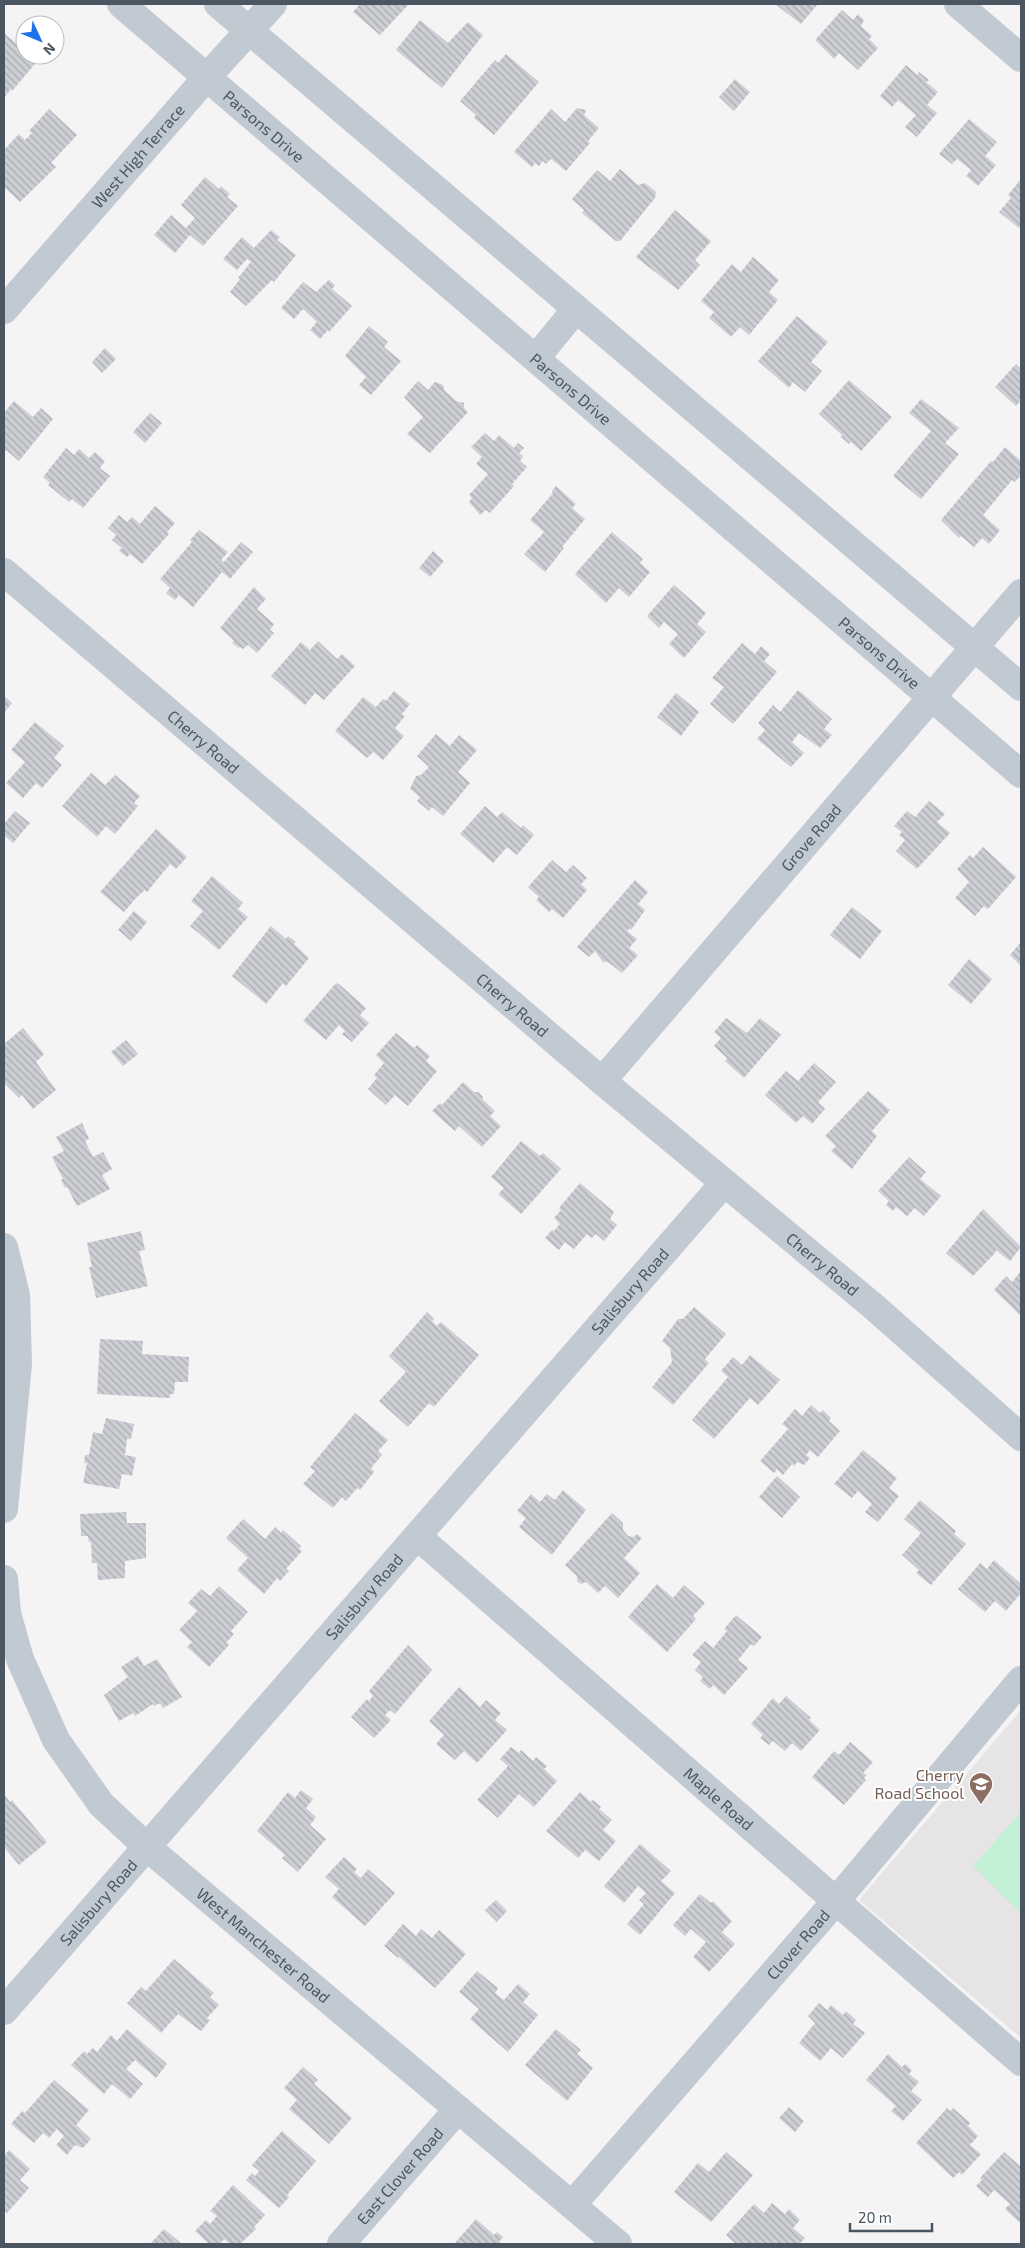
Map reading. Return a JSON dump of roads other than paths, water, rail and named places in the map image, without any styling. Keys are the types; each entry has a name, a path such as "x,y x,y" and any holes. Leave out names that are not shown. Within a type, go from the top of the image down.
{"street":[{"name":"Parsons Drive","path":"120,4 1021,774"},
{"path":"218,4 1021,687"},
{"name":"West High Terrace","path":"4,310 273,4"},
{"path":"958,4 1021,58"},
{"path":"536,358 576,309"},
{"name":"Cherry Road","path":"4,572 602,1081 873,1306 1021,1437"},
{"name":"Grove Road","path":"602,1081 1021,593"},
{"name":"Salisbury Road","path":"4,2012 724,1183"},
{"path":"4,1247 16,1295 18,1364 4,1509"},
{"name":"Maple Road","path":"417,1536 1021,2062"},
{"name":"West Manchester Road","path":"4,1578 7,1613 20,1659 56,1740 101,1804 148,1848 618,2244"},
{"name":"Clover Road","path":"572,2205 835,1902 1021,1680"},
{"name":"East Clover Road","path":"341,2244 458,2109"}],"place":[{"name":"Cherry Road School","path":"981,1805"}]}
